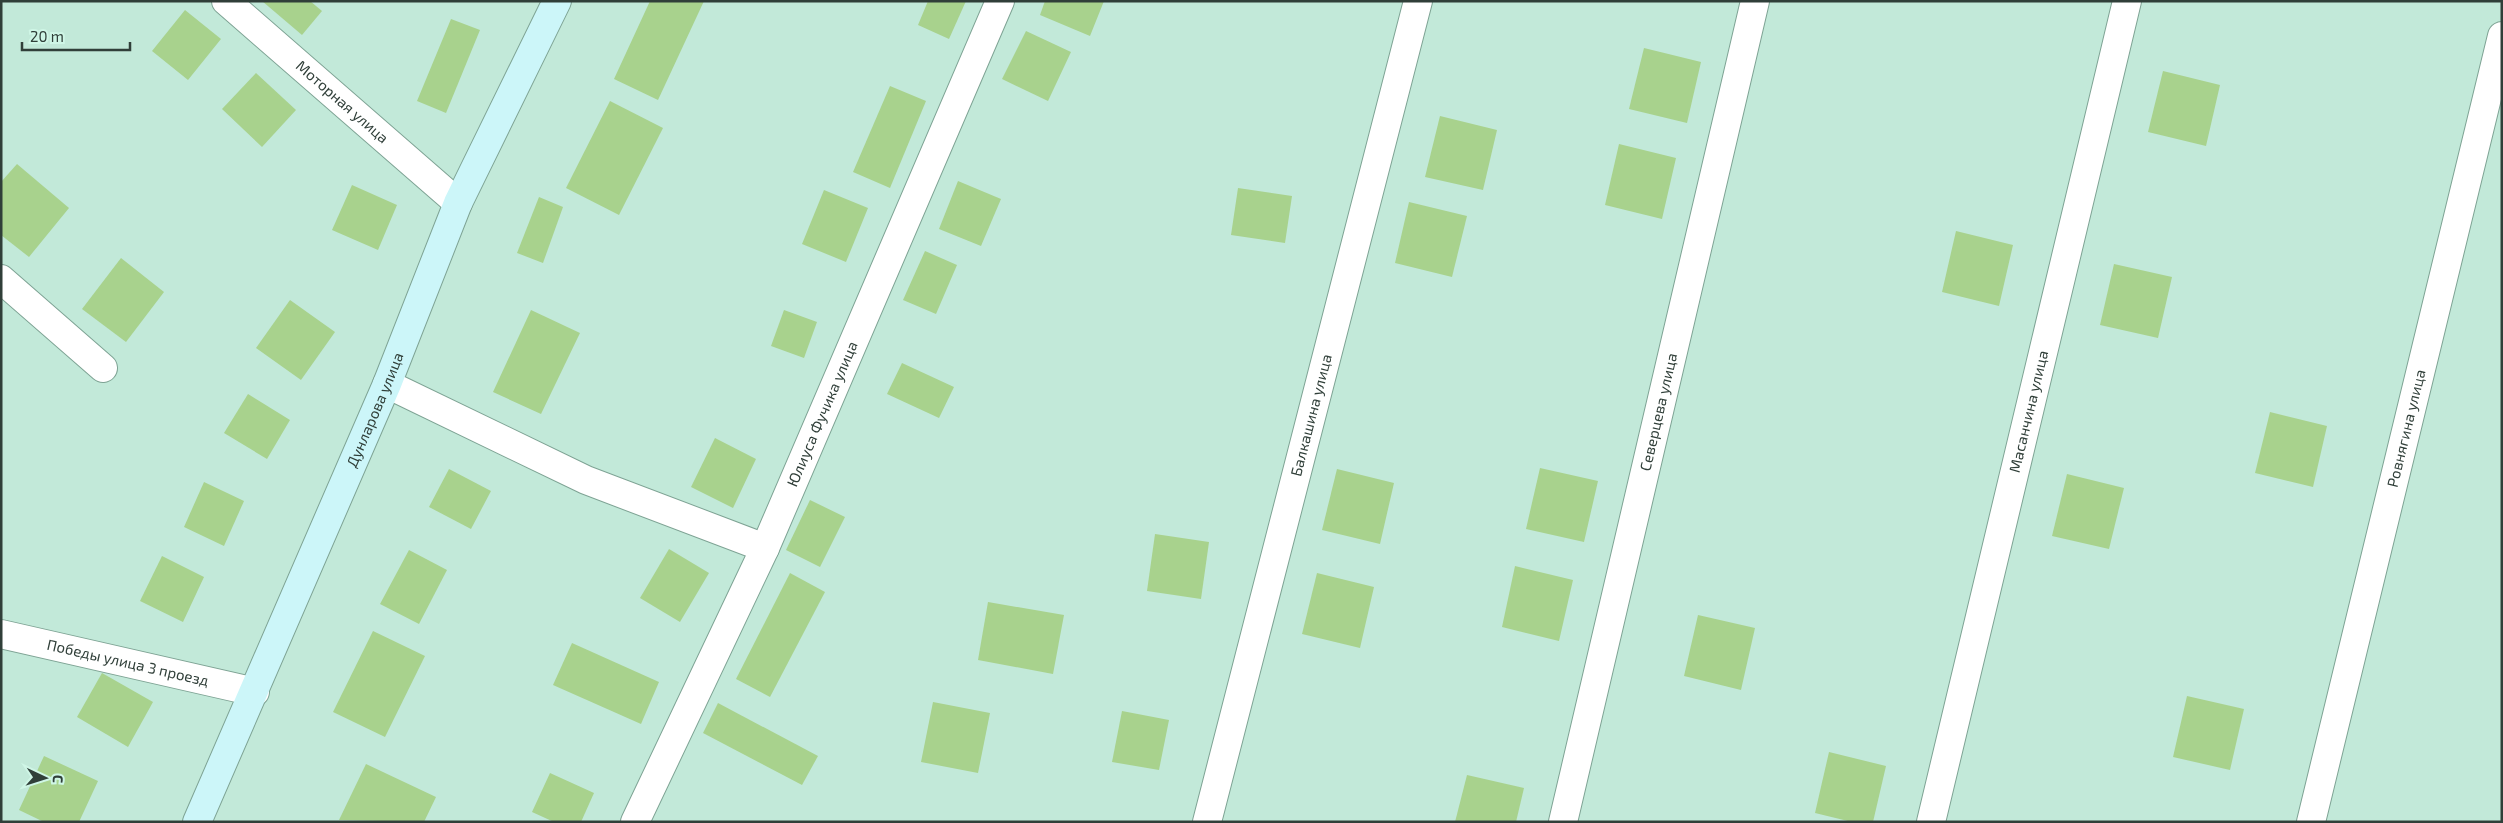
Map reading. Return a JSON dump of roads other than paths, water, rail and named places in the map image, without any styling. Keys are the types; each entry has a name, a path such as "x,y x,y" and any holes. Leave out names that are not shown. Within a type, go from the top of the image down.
{"main road":[{"name":"Дунларова улица","path":"198,822 387,384 458,203 557,1"}],"street":[{"name":"Моторная улица","path":"226,1 458,203"},
{"name":"Юлиуса Фучика улица","path":"635,822 764,548 1000,1"},
{"name":"Северцева улица","path":"1563,822 1755,1"},
{"name":"Масанчина улица","path":"1932,822 2127,1"},
{"name":"Балкашина улица","path":"1207,822 1416,5"},
{"name":"Ровнягина улица","path":"2311,822 2502,36"},
{"path":"1,279 103,368"},
{"path":"387,384 586,480 764,548"},
{"name":"Победы улица 3 проезд","path":"1,634 255,692"}]}
